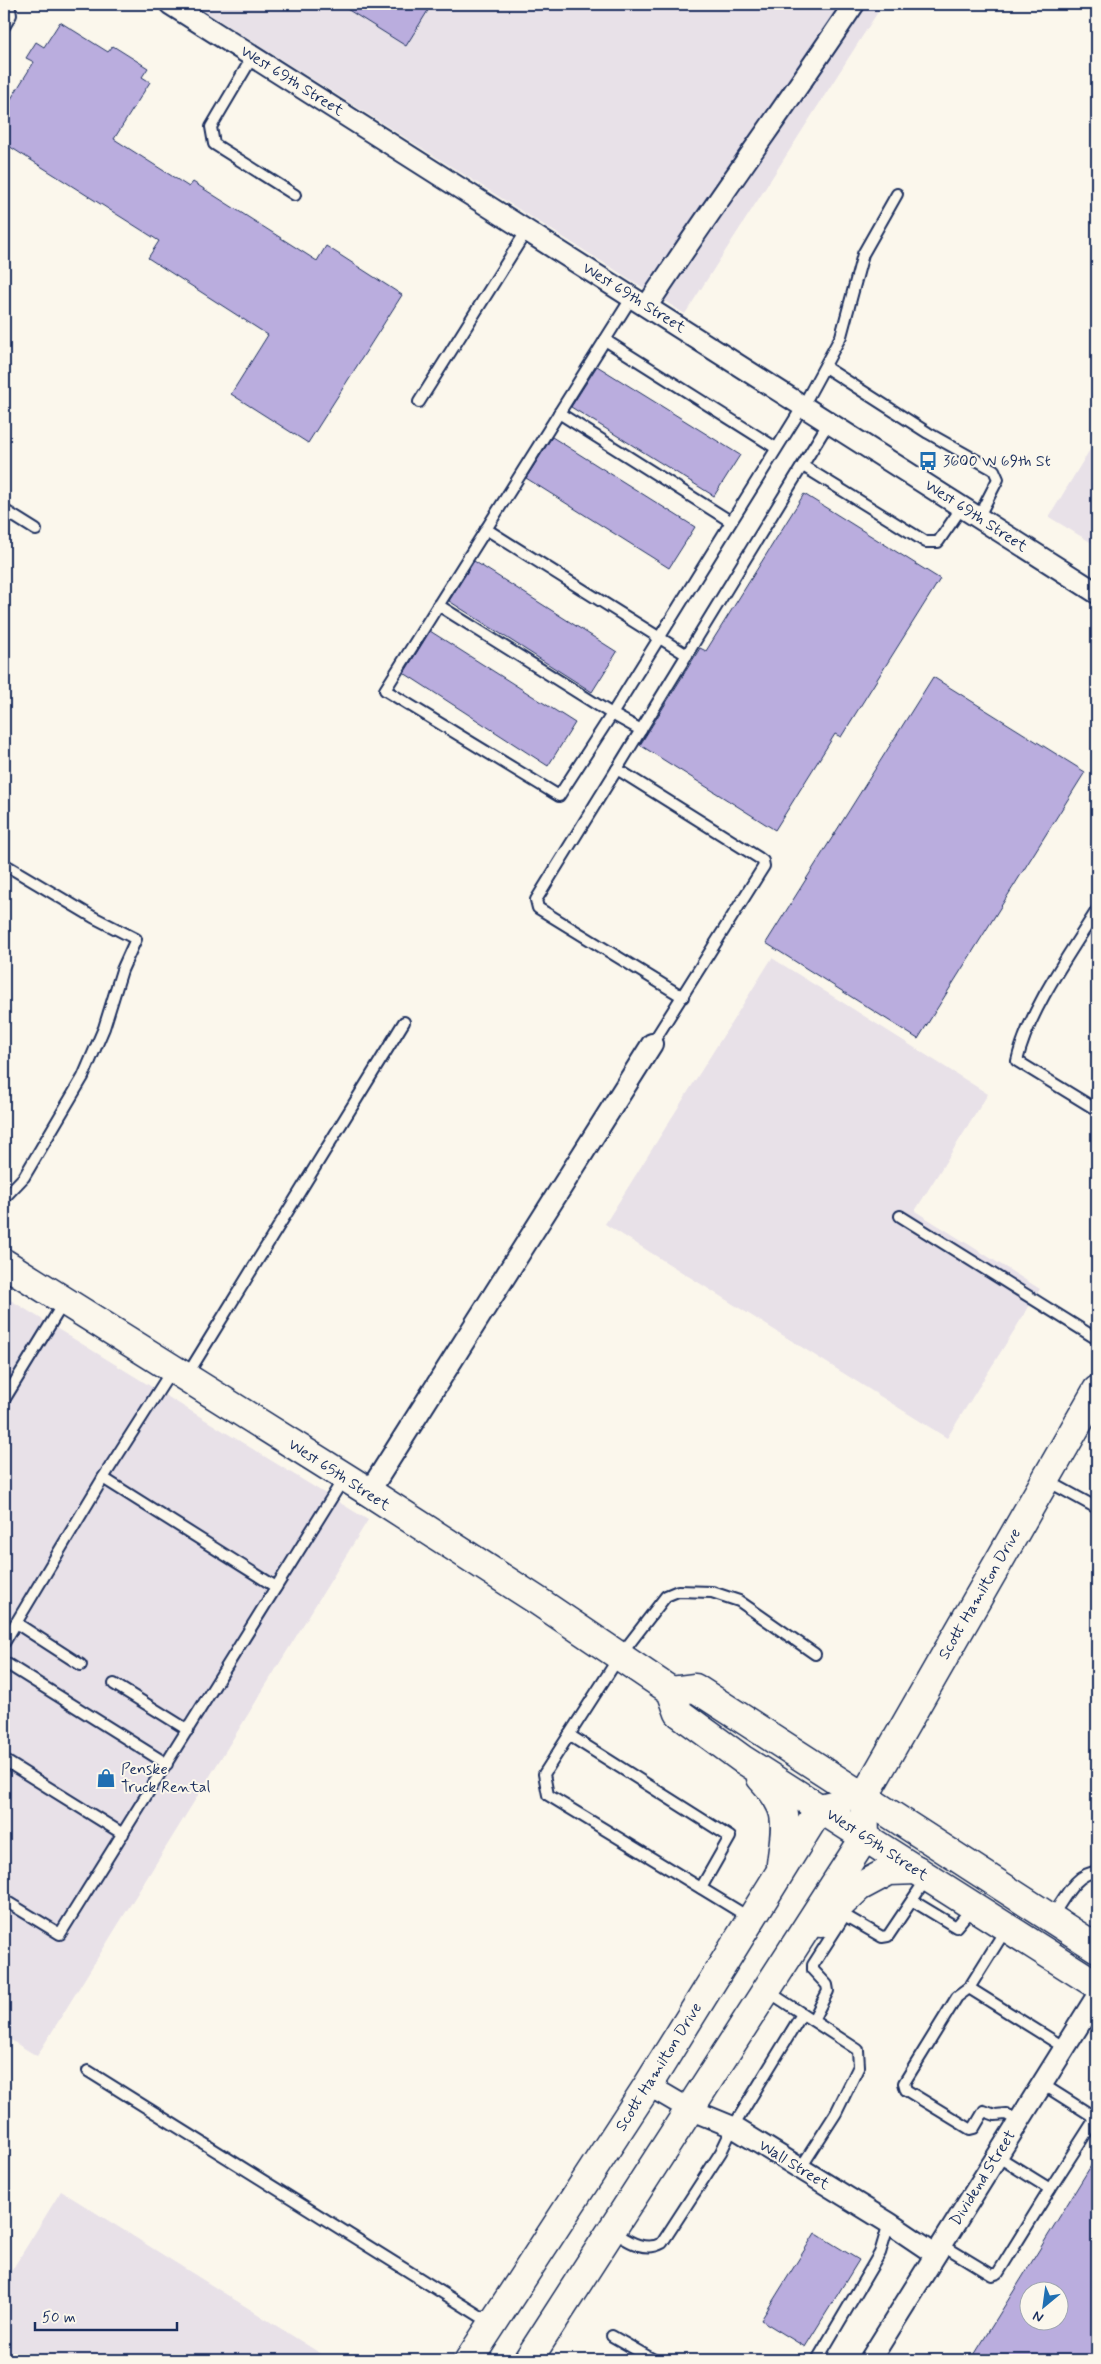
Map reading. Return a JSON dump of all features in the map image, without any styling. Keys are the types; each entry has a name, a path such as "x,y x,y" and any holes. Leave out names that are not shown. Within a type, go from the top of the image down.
{"main road":[{"name":"West 65th Street","path":"4,1263 369,1492 671,1691 679,1713 742,1759 1097,1985"},
{"name":"Scott Hamilton Drive","path":"864,1797 1097,1390"},
{"name":"West 65th Street","path":"671,1691 695,1688 1097,1948"},
{"path":"742,1759 773,1791 785,1810 781,1869"},
{"path":"820,1808 864,1797 865,1837 834,1909"},
{"name":"Scott Hamilton Drive","path":"469,2360 648,2085 820,1808"},
{"path":"528,2360 791,1951 859,1887 889,1871 922,1874"}],"street":[{"name":"West 69th Street","path":"170,4 1097,593"},
{"path":"639,301 707,215 797,90 854,4"},
{"path":"369,1492 652,1044"},
{"name":"Dividend Street","path":"870,2360 1097,1996"},
{"name":"Wall Street","path":"648,2085 688,2109 733,2127 889,2223 938,2249"}],"lane":[{"path":"4,27 12,15 9,4"},
{"path":"253,56 211,127 211,136 214,144 295,195"},
{"path":"639,301 605,340 385,690 559,796 803,406 825,367 841,336 862,254 897,194"},
{"path":"419,402 527,230"},
{"path":"605,340 776,448"},
{"path":"802,466 926,542 938,542 970,512 998,479 994,470 928,433 825,367"},
{"path":"559,414 730,521"},
{"path":"683,997 538,908 536,900 829,422"},
{"path":"4,510 36,530"},
{"path":"486,529 687,655"},
{"path":"438,605 612,714 641,730"},
{"path":"617,770 763,861 764,866 652,1044"},
{"path":"4,864 93,917 136,939 122,970 104,1028 83,1077 24,1177 4,1198"},
{"path":"1097,910 1056,976 1021,1042 1017,1061 1097,1110"},
{"path":"4,1643 103,1478 179,1373 404,1022"},
{"path":"900,1216 1097,1339"},
{"path":"4,1400 64,1301"},
{"path":"4,1900 60,1934 344,1477"},
{"path":"103,1478 276,1587"},
{"path":"1046,1480 1097,1508"},
{"path":"751,1918 548,1795 544,1774 619,1657 666,1596 678,1591 692,1590 712,1592 739,1601 816,1654"},
{"path":"16,1623 81,1665"},
{"path":"4,1662 167,1764"},
{"path":"114,1684 188,1730"},
{"path":"568,1735 730,1837 701,1888"},
{"path":"4,1760 123,1834"},
{"path":"1051,1918 1064,1901 1069,1890 1084,1876 1097,1872"},
{"path":"813,2020 828,1991 827,1985 813,1970 813,1965 834,1909 882,1936 888,1936 913,1900 922,1874"},
{"path":"913,1900 956,1927 973,1906"},
{"path":"1007,1928 969,1988 958,1996 904,2083 906,2090 970,2129 974,2128 984,2111 995,2115 1006,2114 1019,2121"},
{"path":"969,1988 1065,2048"},
{"path":"766,1990 858,2050 859,2066 836,2113 800,2169"},
{"path":"610,2230 645,2247 656,2246 662,2243 717,2159 733,2127 802,2014"},
{"path":"88,2071 492,2324"},
{"path":"938,2249 992,2275 998,2273 1093,2122 1091,2115 1042,2084"},
{"path":"997,2156 1050,2189"},
{"path":"817,2360 880,2253 889,2223"},
{"path":"612,2336 654,2360"}],"shaded area":[{"path":"193,4 883,4 685,314"},
{"path":"1097,438 1097,546 1049,517"},
{"path":"772,958 988,1094 915,1211 1040,1289 947,1438 605,1224"},
{"name":"Penske Truck Rental","path":"4,1296 368,1520 37,2056 4,2036"},
{"path":"61,2191 331,2360 4,2360 4,2283"}],"building":[{"path":"339,4 432,4 406,46"},
{"path":"60,22 108,52 113,46 148,68 142,77 150,82 114,139 189,187 193,182 317,261 326,246 402,295 308,443 231,394 268,335 148,258 159,241 4,143 4,110 34,62 26,58 36,42 44,47"},
{"path":"597,366 740,455 714,496 571,407"},
{"path":"552,437 695,527 669,568 526,478"},
{"path":"804,494 940,579 841,737 835,734 775,830 640,745 700,648 706,651"},
{"path":"474,561 617,652 592,692 449,601"},
{"path":"430,631 575,723 548,766 404,673"},
{"path":"933,677 1085,772 918,1039 766,943"},
{"path":"1097,2156 1097,2360 971,2360 1018,2284 1018,2332 1068,2332 1068,2282 1019,2282"},
{"path":"815,2233 859,2260 805,2347 761,2320"}],"place":[{"name":"3600 W 69th St","path":"928,461"},
{"name":"Penske Truck Rental","path":"106,1778"}]}
